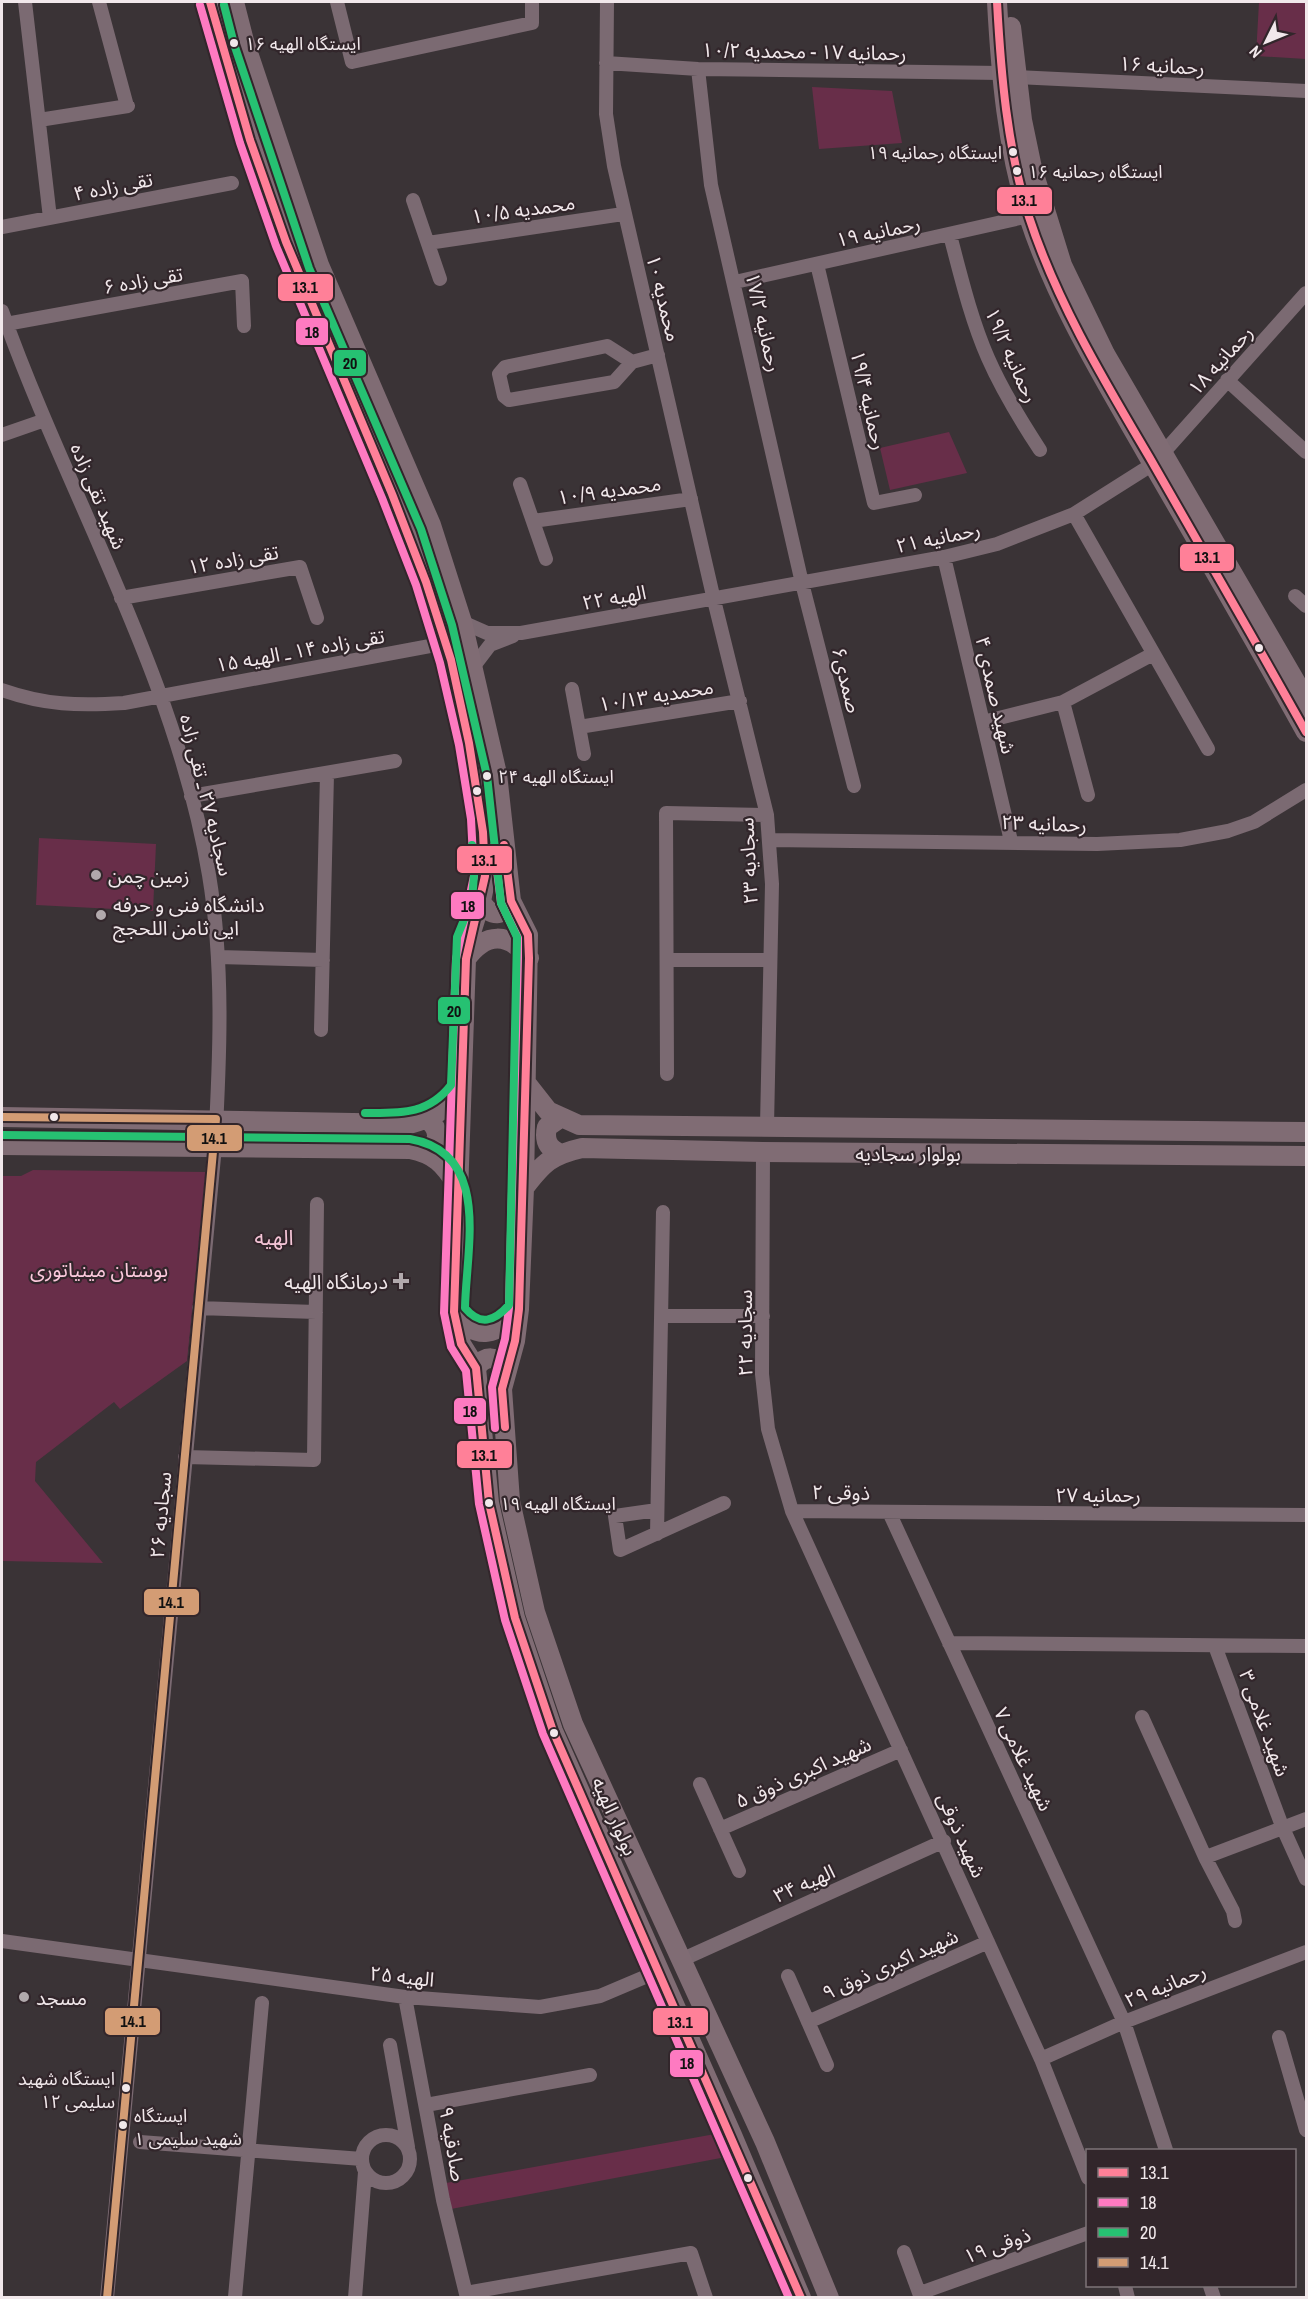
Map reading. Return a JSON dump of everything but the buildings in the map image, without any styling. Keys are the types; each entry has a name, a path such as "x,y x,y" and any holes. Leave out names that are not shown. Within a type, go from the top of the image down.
{"main road":[{"path":"210,2 263,181 298,274 408,532 446,644 463,711 477,791 485,875 482,903 486,910 493,914 501,913 508,909 512,901 497,774 474,666 462,622 431,525 319,265 244,41 234,2"},
{"path":"997,2 1008,75 1014,151 1029,216 1050,271 1093,360 1158,459 1306,700"},
{"path":"1011,2 1008,75 1032,168 1062,265 1158,459 1306,732"},
{"name":"بولوار الهیه","path":"512,901 528,935 529,958 519,1309 515,1341 502,1389 510,1501 535,1612 573,1724 765,2142 829,2298"},
{"name":"بولوار الهیه","path":"482,903 467,938 454,1312 460,1344 476,1368 489,1503 515,1618 553,1731 660,1971 801,2298"},
{"path":"466,959 475,946 489,939 505,939 512,942 519,946 529,958"},
{"name":"بولوار سجادیه","path":"526,1083 537,1101 560,1118 579,1125 1306,1132"},
{"path":"2,1117 409,1124 427,1119 448,1107 461,1089"},
{"path":"560,1118 548,1127 545,1135 552,1150 560,1153"},
{"path":"426,1152 434,1146 438,1136 435,1126 427,1119"},
{"path":"2,1145 410,1149 426,1152 445,1165 457,1185"},
{"name":"بولوار سجادیه","path":"524,1188 542,1165 560,1153 582,1148 763,1152 1306,1156"},
{"path":"454,1312 462,1323 484,1332 507,1325 519,1309"},
{"path":"476,1368 482,1360 491,1357 501,1360 506,1369"},
{"path":"660,1971 681,1960"}],"street":[{"path":"25,2 50,218"},
{"path":"39,120 128,106 99,2"},
{"path":"337,2 352,62 532,23 532,2"},
{"name":"محمدیه ۱۰","path":"607,2 606,114 624,214 714,600"},
{"name":"رحمانیه ۱۷ - محمدیه ۱۰/۲","path":"606,63 698,69 1008,75"},
{"name":"رحمانیه ۱۷/۲","path":"698,69 711,185 802,583"},
{"name":"رحمانیه ۱۶","path":"1008,75 1306,91"},
{"name":"تقی زاده ۴","path":"2,227 232,183"},
{"path":"413,200 440,279"},
{"name":"محمدیه ۱۰/۵","path":"428,243 624,214"},
{"name":"رحمانیه ۱۹","path":"735,282 950,236 1029,216"},
{"name":"رحمانیه ۱۹/۲","path":"950,236 968,303 988,359 1020,420 1040,450"},
{"name":"رحمانیه ۱۹/۴","path":"817,264 874,503 915,495"},
{"name":"تقی زاده ۶","path":"4,318 242,281 244,326"},
{"name":"رحمانیه ۱۸","path":"1158,459 1306,293"},
{"name":"شهید تقی زاده","path":"4,318 162,696"},
{"path":"632,362 607,346 505,367 499,374 504,396 509,400 614,382 632,362 658,355"},
{"path":"1227,380 1306,452"},
{"path":"2,435 45,420"},
{"name":"رحمانیه ۲۱","path":"714,600 944,557 997,544 1074,514 1158,459"},
{"path":"520,484 546,559"},
{"name":"محمدیه ۱۰/۹","path":"533,520 691,499"},
{"path":"1074,514 1208,749"},
{"name":"شهید صمدی ۴","path":"944,557 1011,841"},
{"name":"تقی زاده ۱۲","path":"121,598 300,567 316,618"},
{"name":"صمدی۶","path":"802,583 854,786"},
{"path":"1294,596 1306,606"},
{"name":"الهیه ۲۲","path":"521,633 714,600"},
{"name":"سجادیه ۲۳","path":"714,600 767,815 772,884 766,1126"},
{"path":"462,622 487,633 521,633"},
{"path":"474,666 490,645 521,633"},
{"name":"تقی زاده ۱۴ ـ الهیه ۱۵","path":"2,690 31,700 75,706 124,703 446,644"},
{"path":"983,722 1063,702 1154,654"},
{"path":"572,689 584,754"},
{"name":"سجادیه ۲۷ ـ تقی زاده","path":"162,696 191,796 209,875 218,957 219,1037 215,1146"},
{"name":"محمدیه ۱۰/۱۳","path":"579,728 740,701"},
{"path":"1063,702 1088,795"},
{"path":"191,796 395,761"},
{"path":"321,1030 327,774"},
{"name":"رحمانیه ۲۳","path":"769,840 1011,841 1097,844 1180,840 1228,831 1254,822 1306,790"},
{"path":"667,1074 666,813 767,815"},
{"path":"218,957 323,960"},
{"path":"667,960 769,960"},
{"name":"سجادیه ۲۶","path":"107,2298 215,1146"},
{"name":"سجادیه ۲۲","path":"763,1152 762,1374 768,1429 792,1511"},
{"path":"185,1457 314,1460 318,1204"},
{"path":"657,1534 663,1212"},
{"path":"199,1308 316,1312"},
{"path":"661,1316 763,1316"},
{"path":"657,1510 615,1516 620,1550 724,1503"},
{"name":"ذوقی ۲","path":"792,1511 889,1512"},
{"name":"شهید ذوقی","path":"792,1511 944,1840 1041,2059 1086,2173"},
{"name":"رحمانیه ۲۷","path":"889,1512 1306,1515"},
{"name":"شهید غلامی ۷","path":"889,1512 1124,2022 1165,2149"},
{"path":"949,1643 1306,1646"},
{"name":"شهید غلامی ۳","path":"1215,1646 1282,1826 1306,1879"},
{"path":"1142,1717 1233,1911 1234,1921"},
{"name":"شهید اکبری ذوق ۵","path":"720,1829 901,1750"},
{"name":"شهید اکبری ذوق ۵","path":"700,1785 739,1871"},
{"path":"1206,1857 1282,1826 1306,1819"},
{"name":"الهیه ۳۴","path":"681,1960 944,1840"},
{"name":"الهیه ۲۵","path":"2,1941 405,1997 540,2007 600,1996 660,1971"},
{"name":"شهید اکبری ذوق ۹","path":"808,2022 988,1942"},
{"name":"رحمانیه ۲۹","path":"1041,2059 1124,2022 1306,1952"},
{"path":"788,1976 827,2065"},
{"name":"صادقیه ۹","path":"405,1997 443,2200 467,2295"},
{"path":"228,2298 236,2297 262,2003"},
{"path":"1279,2037 1306,2130"},
{"path":"140,2142 250,2149 363,2166 374,2181 387,2184 399,2181 408,2172 410,2165 390,2044"},
{"path":"426,2105 590,2075"},
{"path":"355,2298 365,2147 374,2138 386,2134 399,2138 408,2147"},
{"name":"ذوقی ۱۹","path":"920,2296 1086,2234"},
{"path":"467,2295 691,2253 706,2298"},
{"path":"904,2253 920,2296"}],"green space":[{"path":"1259,2 1306,2 1306,59 1256,56"},
{"path":"812,87 892,91 902,143 819,149"},
{"path":"949,432 967,473 890,490 880,448"},
{"name":"زمین چمن","path":"39,838 156,844 153,911 36,905"},
{"name":"بوستان مینیاتوری","path":"33,1170 206,1172 187,1361 120,1409 114,1402 36,1462 35,1481 103,1563 2,1561 2,1176 21,1176"},
{"path":"715,2134 726,2157 451,2209 446,2183"}],"transit line":[{"name":"13.1","path":"210,2 250,140 286,242 392,494 426,582 451,660 469,743 483,832 485,876 466,959 454,1312 461,1344 476,1368 489,1503 515,1618 553,1731 801,2298"},
{"name":"13.1","path":"997,2 1003,83 1015,164 1029,217 1053,280 1083,342 1306,732"},
{"name":"18","path":"200,5 240,143 276,246 416,585 440,663 459,745 471,819 474,876 456,959 444,1313 451,1347 466,1371 479,1504 505,1620 543,1734 789,2298"},
{"name":"20","path":"2,1135 410,1139 436,1148 453,1163 464,1183 469,1206 470,1232 465,1308 476,1318 487,1320 498,1315 509,1305 517,937 501,903 487,776 452,625 421,529 309,268 234,44 224,5"},
{"name":"20","path":"365,1113 402,1112 423,1107 442,1095 451,1085 457,937 472,900 474,875 472,845"},
{"name":"13.1","path":"504,845 511,901 528,935 529,958 519,1309 515,1341 502,1389 505,1427"},
{"name":"18","path":"494,846 501,903 518,938 509,1308 505,1339 492,1387 495,1428"},
{"name":"14.1","path":"2,1117 216,1119 107,2298"}],"place":[{"name":"ایستگاه الهیه ۱۶","path":"234,43"},
{"name":"ایستگاه رحمانیه ۱۹","path":"1013,152"},
{"name":"ایستگاه رحمانیه ۱۶","path":"1017,171"},
{"name":"ایستگاه الهیه ۲۴","path":"487,776"},
{"name":"زمین چمن","path":"96,875"},
{"name":"دانشگاه فنی و حرفه ایی ثامن اللحجج","path":"101,915"},
{"name":"درمانگاه الهیه","path":"401,1281"},
{"name":"ایستگاه الهیه ۱۹","path":"489,1503"},
{"name":"مسجد","path":"24,1997"},
{"name":"ایستگاه شهید سلیمی ۱۲","path":"126,2088"},
{"name":"ایستگاه شهید سلیمی ۱","path":"123,2125"}],"district":[{"name":"الهیه","path":"274,1237"}]}
